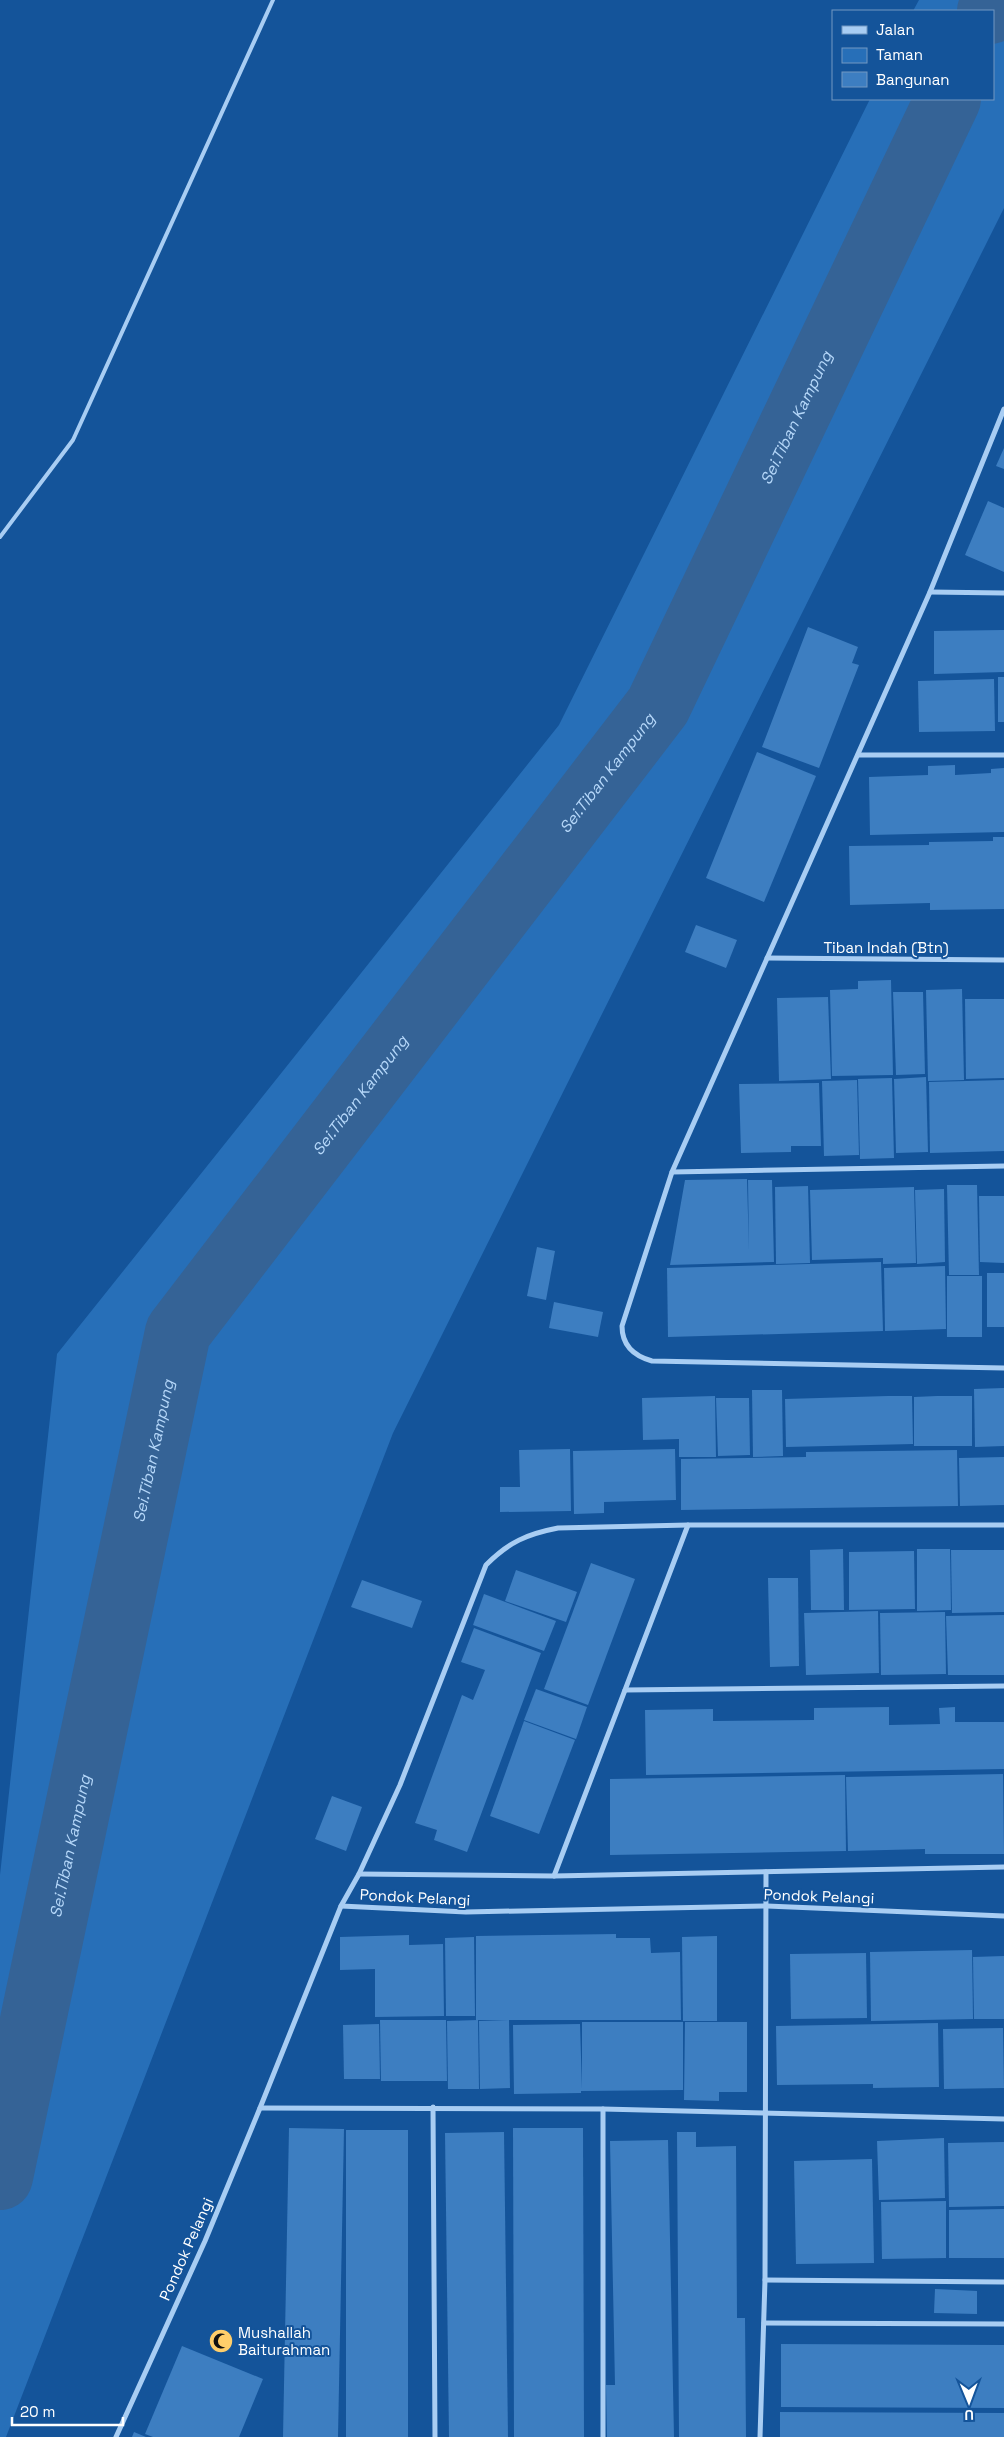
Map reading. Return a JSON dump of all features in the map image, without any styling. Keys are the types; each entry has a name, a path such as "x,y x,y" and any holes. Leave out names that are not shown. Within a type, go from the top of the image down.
{"street":[{"path":"1004,409 930,592 672,1172 622,1326 624,1342 640,1358 652,1360 1004,1368"},
{"path":"930,592 1004,592"},
{"path":"858,755 1004,755"},
{"name":"Tiban Indah (Btn)","path":"767,958 1004,960"},
{"path":"672,1172 1004,1166"},
{"path":"554,1876 688,1525"},
{"path":"341,1906 359,1874 400,1785 486,1565 502,1549 537,1532 558,1528 688,1525 1004,1525"},
{"path":"625,1690 1004,1686"},
{"path":"359,1874 554,1876 1004,1867"},
{"path":"760,2437 765,2280 766,1872"},
{"name":"Pondok Pelangi","path":"116,2437 204,2241 341,1906 466,1912 767,1906 1004,1916"},
{"path":"260,2108 433,2107 603,2109 1004,2119"},
{"path":"433,2107 435,2437"},
{"path":"603,2109 603,2437"},
{"path":"765,2280 1004,2282"},
{"path":"764,2323 1004,2324"}],"lane":[{"path":"0,536 73,440 273,0"}],"green space":[{"path":"919,0 1004,0 1004,208 393,1433 6,2437 0,2437 0,1875 57,1354 559,725 870,100 994,100 994,10 914,10"}],"building":[{"path":"1004,448 1004,469 996,466"},
{"path":"988,501 1004,508 1004,572 965,555"},
{"path":"808,627 858,647 852,663 859,665 819,768 762,747"},
{"path":"1004,630 1004,672 934,674 934,631"},
{"path":"998,677 1004,677 1004,722 998,722"},
{"path":"994,679 995,731 919,732 918,681"},
{"path":"757,752 816,776 764,902 706,878"},
{"path":"955,765 955,775 991,773 991,769 1004,768 1004,832 870,835 869,777 928,775 928,766"},
{"path":"993,837 1004,837 1004,909 930,910 930,903 850,905 849,846 929,845 929,842 993,841"},
{"path":"696,925 737,940 726,968 685,952"},
{"path":"891,980 893,1075 832,1076 830,990 858,989 858,981"},
{"path":"962,989 964,1080 928,1081 926,990"},
{"path":"893,992 923,992 925,1074 896,1075"},
{"path":"828,997 831,1079 779,1081 777,998"},
{"path":"965,999 1004,999 1004,1078 966,1079"},
{"path":"926,1077 928,1152 896,1153 894,1079"},
{"path":"892,1078 894,1158 860,1159 858,1079"},
{"path":"857,1080 859,1155 824,1156 822,1081"},
{"path":"1004,1080 1004,1151 930,1153 929,1082"},
{"path":"819,1083 821,1146 791,1146 791,1152 741,1153 739,1084"},
{"path":"747,1179 749,1251 748,1180 772,1180 774,1262 670,1265 685,1180"},
{"path":"947,1185 977,1185 979,1275 949,1275"},
{"path":"808,1186 810,1263 776,1264 775,1187"},
{"path":"914,1187 916,1263 883,1264 883,1258 812,1260 810,1190"},
{"path":"944,1189 945,1262 917,1264 915,1190"},
{"path":"979,1196 1004,1196 1004,1263 980,1262"},
{"path":"537,1247 555,1251 546,1300 527,1296"},
{"path":"881,1262 883,1331 668,1337 667,1268"},
{"path":"945,1266 946,1329 885,1331 884,1268"},
{"path":"987,1273 1004,1273 1004,1327 987,1327"},
{"path":"947,1276 982,1276 982,1337 947,1337"},
{"path":"554,1302 603,1312 598,1337 549,1328"},
{"path":"1004,1388 1004,1446 975,1447 974,1389"},
{"path":"752,1390 782,1390 783,1456 753,1457"},
{"path":"715,1396 716,1457 679,1457 679,1439 643,1440 642,1398"},
{"path":"912,1396 913,1444 786,1447 785,1399"},
{"path":"972,1396 972,1446 914,1446 914,1397"},
{"path":"716,1398 749,1398 750,1455 718,1456"},
{"path":"570,1449 571,1511 500,1512 500,1487 520,1487 519,1450"},
{"path":"675,1449 676,1500 604,1502 604,1513 574,1514 573,1451"},
{"path":"957,1450 958,1506 681,1510 681,1459 806,1457 806,1452"},
{"path":"1004,1457 1004,1505 960,1506 959,1458"},
{"path":"843,1549 844,1610 811,1610 810,1550"},
{"path":"917,1549 950,1549 951,1610 917,1611"},
{"path":"951,1550 1004,1550 1004,1612 952,1613"},
{"path":"914,1551 915,1609 849,1610 849,1552"},
{"path":"591,1563 635,1579 588,1705 544,1689"},
{"path":"516,1570 577,1592 566,1622 505,1601"},
{"path":"768,1578 798,1578 799,1666 770,1667"},
{"path":"362,1580 422,1601 412,1628 351,1607"},
{"path":"484,1594 556,1621 544,1651 473,1625"},
{"path":"878,1611 879,1673 806,1675 804,1613"},
{"path":"945,1612 946,1674 881,1675 880,1613"},
{"path":"1004,1615 1004,1675 948,1675 946,1616"},
{"path":"474,1628 541,1653 467,1852 434,1840 437,1830 415,1823 462,1695 473,1700 485,1670 461,1662"},
{"path":"536,1689 587,1707 576,1739 524,1720"},
{"path":"889,1707 889,1725 940,1724 939,1708 955,1707 955,1722 1004,1722 1004,1769 646,1775 645,1710 713,1709 713,1721 814,1720 814,1708"},
{"path":"524,1721 575,1740 539,1834 490,1816"},
{"path":"1003,1774 1004,1854 925,1854 925,1849 848,1851 846,1777"},
{"path":"845,1775 846,1851 610,1855 610,1779"},
{"path":"332,1796 362,1807 346,1851 315,1839"},
{"path":"616,1934 616,1938 650,1938 651,1953 680,1952 681,2020 476,2020 476,1936"},
{"path":"409,1935 409,1945 443,1944 444,2016 375,2017 375,1969 340,1970 340,1937"},
{"path":"717,1936 717,2021 683,2021 682,1937"},
{"path":"474,1937 475,2016 446,2016 445,1938"},
{"path":"972,1950 973,2019 871,2021 870,1952"},
{"path":"866,1953 867,2018 791,2019 790,1954"},
{"path":"1004,1956 1004,2019 974,2019 973,1957"},
{"path":"380,2020 446,2020 447,2081 381,2081"},
{"path":"478,2020 479,2089 448,2089 447,2021"},
{"path":"509,2020 510,2088 480,2089 479,2021"},
{"path":"582,2022 683,2022 683,2090 514,2094 513,2025 580,2024 582,2089"},
{"path":"685,2022 747,2022 747,2092 719,2092 719,2101 684,2100"},
{"path":"938,2023 939,2087 873,2088 873,2084 777,2085 776,2026"},
{"path":"379,2024 380,2079 344,2079 343,2025"},
{"path":"1003,2028 1004,2088 944,2089 943,2029"},
{"path":"289,2128 344,2129 338,2437 283,2437"},
{"path":"513,2128 583,2128 584,2437 514,2437"},
{"path":"346,2130 408,2130 408,2437 346,2437"},
{"path":"504,2132 508,2437 449,2437 445,2133"},
{"path":"677,2132 696,2132 696,2147 736,2146 737,2318 745,2318 746,2437 679,2437"},
{"path":"944,2138 945,2198 879,2200 877,2141"},
{"path":"668,2140 674,2437 607,2437 606,2385 615,2385 610,2141"},
{"path":"1004,2142 1004,2206 949,2207 948,2143"},
{"path":"872,2159 874,2263 796,2264 794,2161"},
{"path":"946,2201 946,2258 882,2259 881,2202"},
{"path":"1004,2209 1004,2258 949,2258 949,2210"},
{"path":"935,2289 977,2291 977,2314 934,2313"},
{"path":"781,2344 1004,2345 1004,2408 781,2407"},
{"path":"182,2346 263,2379 239,2437 153,2437 145,2434"},
{"path":"780,2412 1004,2413 1004,2437 780,2437"},
{"path":"134,2432 146,2437 132,2437"}],"waterway":[{"name":"Sei.Tiban Kampung","path":"990,10 995,0"},
{"name":"Sei.Tiban Kampung","path":"0,2177 178,1332 658,706 948,100"}],"place":[{"name":"Mushallah Baiturahman","path":"221,2341"}]}
